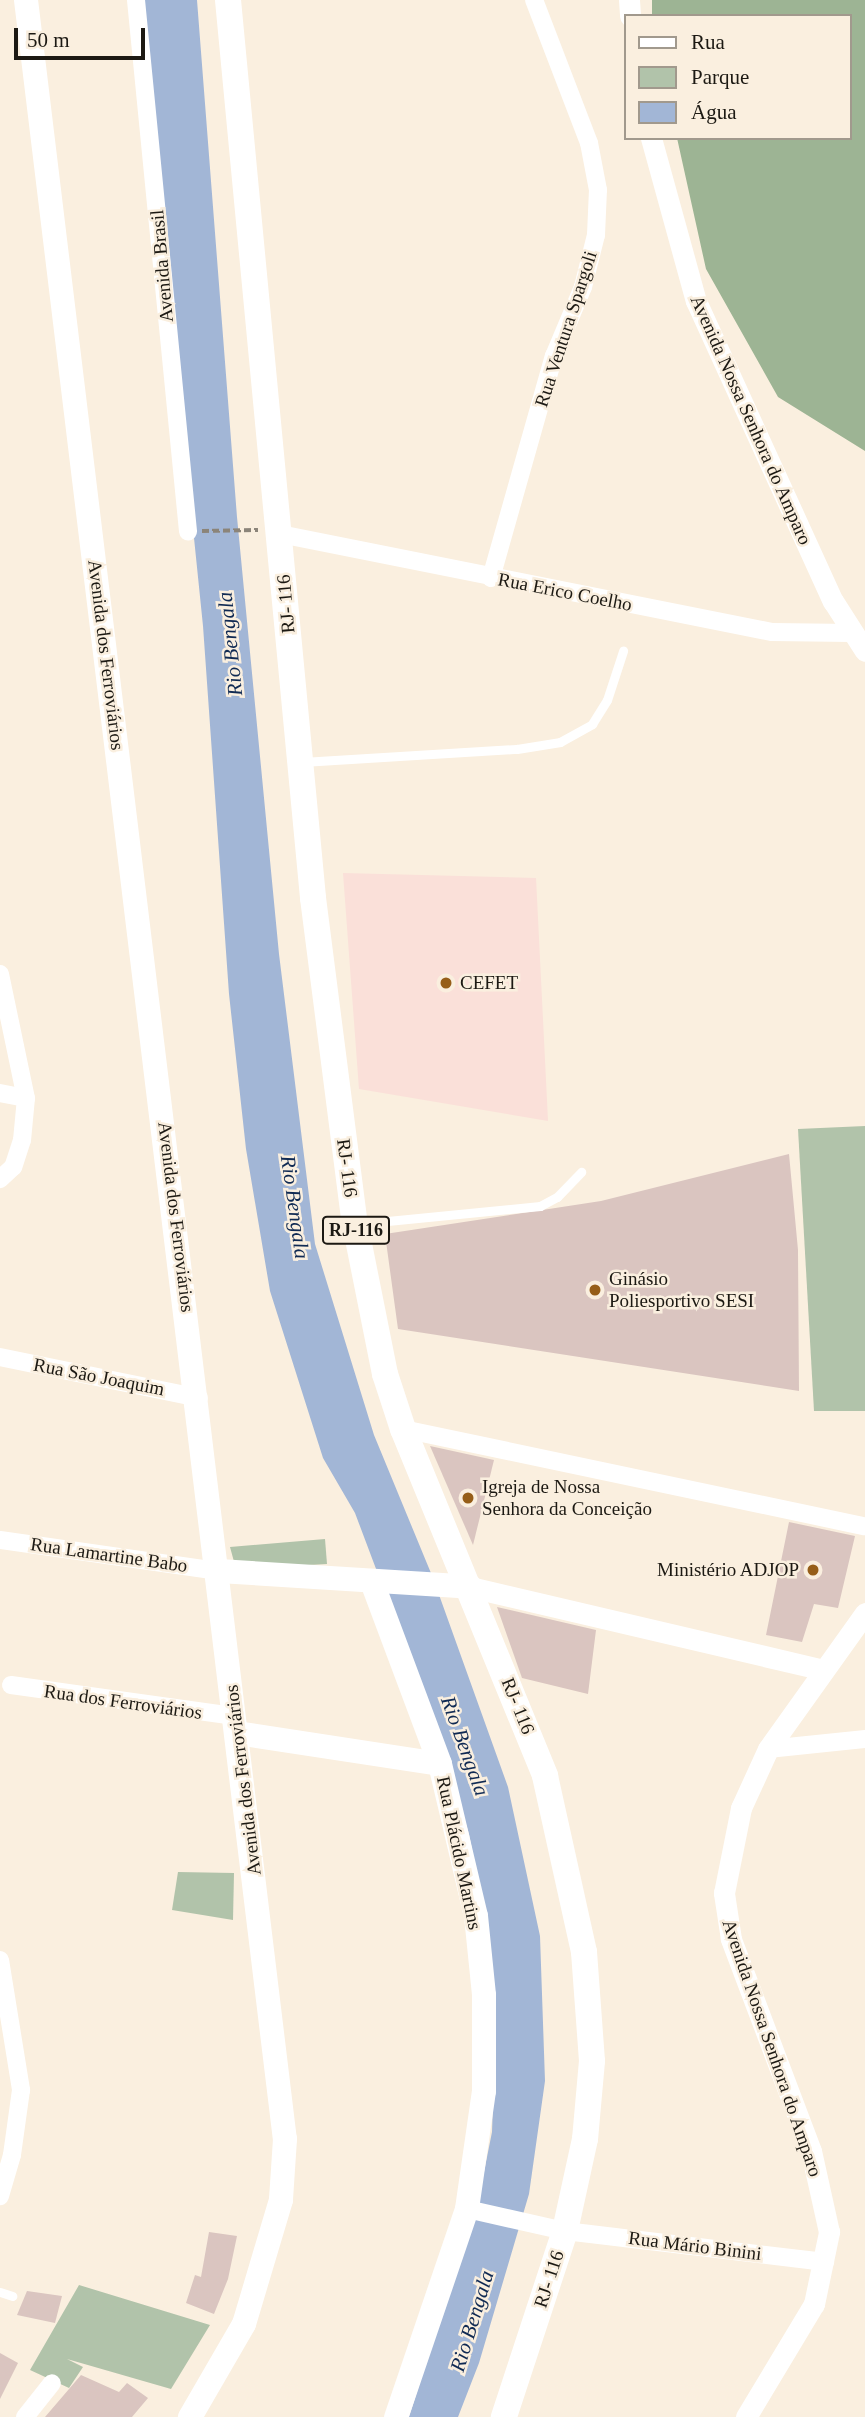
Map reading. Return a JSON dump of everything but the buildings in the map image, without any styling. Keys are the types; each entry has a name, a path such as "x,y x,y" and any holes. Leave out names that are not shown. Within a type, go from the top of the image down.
{"main road":[{"name":"Avenida dos Ferroviários","path":"26,0 199,1398 286,2159 281,2200 244,2324 190,2417"},
{"name":"RJ- 116","path":"228,0 268,532 300,762 329,1043 355,1224 382,1361 402,1429 461,1587 545,1776 584,1952 592,2061 585,2139 556,2229 504,2417"},
{"path":"219,1571 461,1587"},
{"name":"Rua Plácido Martins","path":"375,1583 440,1765 476,1916 484,1996 484,2091 470,2210 396,2417"},
{"path":"236,1725 440,1765"}],"street":[{"name":"Avenida Brasil","path":"136,0 190,531"},
{"name":"Rua Ventura Spargoli","path":"491,579 554,356 583,287 596,235 598,190 589,144 534,0"},
{"name":"Avenida Nossa Senhora do Amparo","path":"652,140 696,301 851,633 865,651"},
{"name":"Rua Erico Coelho","path":"268,532 491,579 772,632 851,633"},
{"path":"0,974 26,1098 22,1140 4,1170"},
{"path":"0,1093 26,1098"},
{"name":"Rua São Joaquim","path":"0,1357 199,1398"},
{"path":"402,1429 865,1526"},
{"name":"Rua Lamartine Babo","path":"0,1540 219,1571"},
{"path":"461,1587 823,1670"},
{"name":"Avenida Nossa Senhora do Amparo","path":"746,2417 814,2304 825,2262 829,2232 818,2176 731,1939 724,1907 741,1808 768,1749 865,1612"},
{"name":"Rua dos Ferroviários","path":"11,1685 236,1725"},
{"path":"768,1749 865,1738"},
{"path":"0,1959 19,2064 0,2196"},
{"name":"Rua Mário Binini","path":"470,2210 556,2229 825,2262"},
{"path":"25,2417 52,2383"}],"lane":[{"path":"300,762 517,749 560,742 592,724 607,699 623,651"},
{"path":"355,1224 540,1206 557,1197 580,1172"},
{"path":"0,2292 12,2296"}],"path":[{"path":"190,531 268,532"}],"shaded area":[{"name":"CEFET","path":"343,873 536,878 548,1121 359,1089"}],"green space":[{"path":"652,0 865,0 865,451 778,397 706,269 677,140 851,140 851,14 652,14"},
{"path":"865,1126 865,1411 814,1411 798,1129"},
{"path":"325,1539 327,1564 236,1569 230,1547"},
{"path":"178,1872 234,1873 233,1920 172,1910"},
{"path":"79,2285 210,2325 171,2389 67,2359 83,2367 69,2388 30,2370"}],"water":[{"name":"Rio Bengala","path":"139,0 197,0 237,517 279,954 315,1244 374,1435 433,1578 508,1787 540,1936 545,2081 529,2194 479,2363 458,2417 409,2417 479,2197 492,2132 496,2021 490,1943 469,1834 440,1739 355,1513 323,1458 270,1291 246,1149 229,994 203,626"}],"place":[{"name":"CEFET","path":"446,983"},
{"name":"Ginásio Poliesportivo SESI","path":"595,1290"},
{"name":"Igreja de Nossa Senhora da Conceição","path":"468,1498"},
{"name":"Ministério ADJOP","path":"813,1570"}]}
